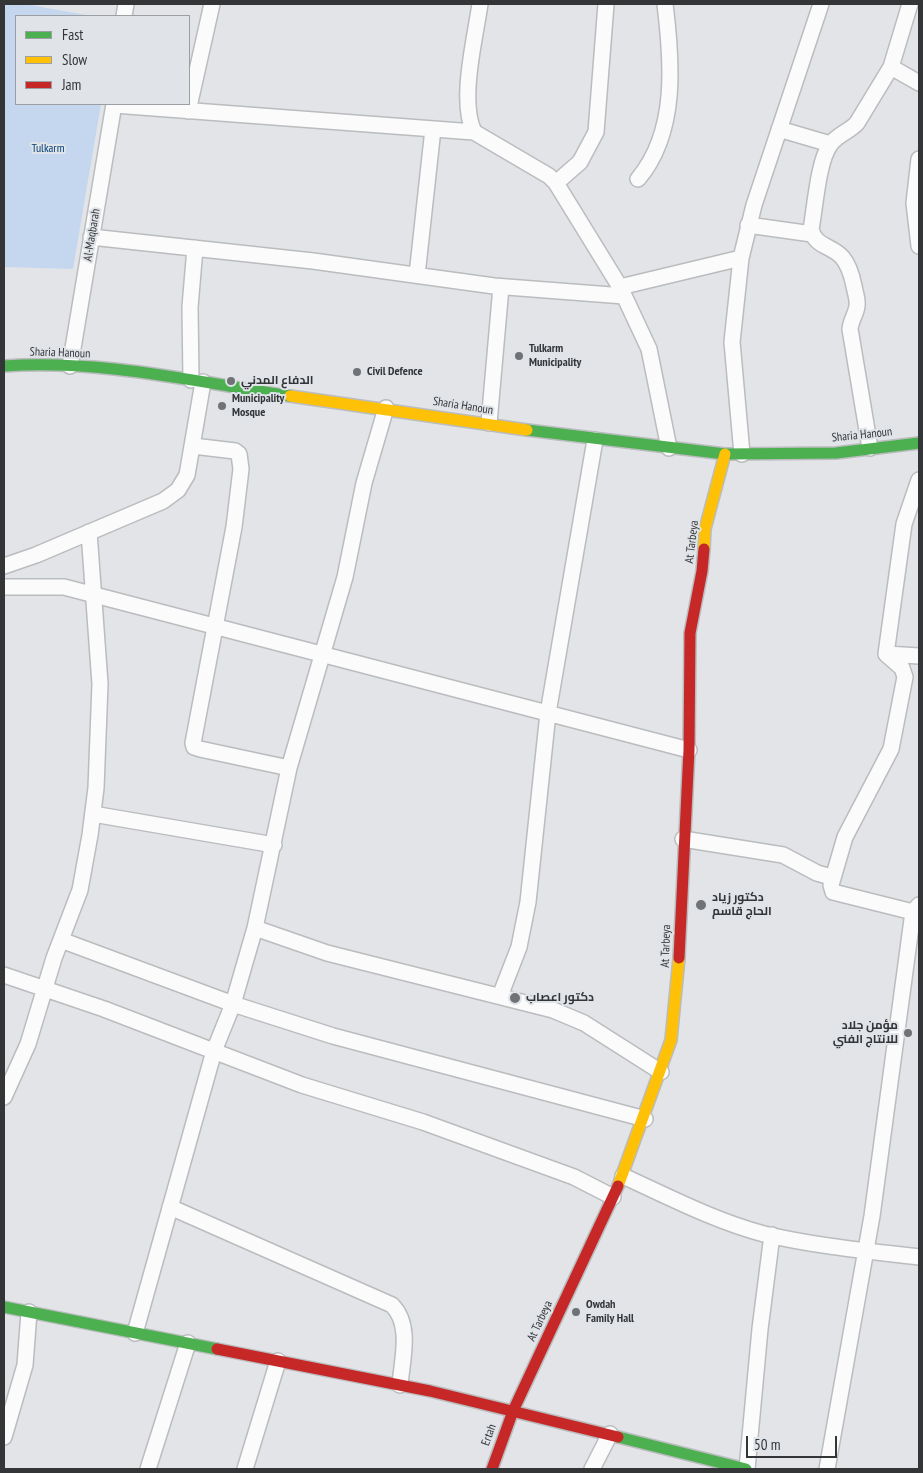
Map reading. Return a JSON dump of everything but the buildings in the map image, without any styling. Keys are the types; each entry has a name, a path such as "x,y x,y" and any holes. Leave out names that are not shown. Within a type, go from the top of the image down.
{"street":[{"path":"190,102 212,4"},
{"path":"474,132 466,106 480,4"},
{"path":"556,183 580,162 596,132 606,4"},
{"path":"638,179 650,164 665,129 670,41 665,4"},
{"path":"742,454 732,342 741,258 748,225 821,4"},
{"path":"870,448 850,328 857,305 851,274 842,258 832,249 818,243 812,234 821,173 830,144 857,123 892,67 910,4"},
{"path":"892,67 919,83"},
{"name":"Al-Maqbarah","path":"70,366 114,105"},
{"path":"125,105 474,132 549,176 556,183 622,291 649,349 669,448"},
{"path":"188,111 189,105"},
{"path":"417,275 433,129"},
{"path":"779,129 830,144"},
{"path":"919,159 914,203 919,246"},
{"path":"748,225 812,234"},
{"path":"92,237 501,286 622,291 741,258"},
{"path":"4,566 172,496 187,476 193,446 197,381 190,307 195,248"},
{"path":"489,424 501,286"},
{"name":"Sharia Hanoun","path":"4,366 70,366 197,381 595,440 725,454 836,452 919,443"},
{"path":"135,1333 214,1051 233,1004 255,928 290,768 321,655 346,577 364,482 386,408"},
{"path":"500,996 519,947 528,902 548,714 595,440"},
{"path":"193,446 231,450 239,454 240,459 234,527 193,743 194,747 290,768"},
{"name":"At Tarbeya","path":"513,1411 623,1176 645,1119 671,1040 678,978 683,839 689,750 690,633 702,571 705,529 725,454"},
{"path":"886,654 904,524 919,480"},
{"path":"4,1097 28,1044 61,940 80,890 93,814 100,684 89,532"},
{"path":"4,587 55,586 94,594 689,750"},
{"path":"886,654 919,656"},
{"path":"827,1469 866,1251 916,908 833,892 831,878 846,837 891,749 905,677 902,668 886,654"},
{"path":"93,814 274,845"},
{"path":"683,839 782,855 831,878"},
{"path":"255,928 327,953 500,996 569,1016 661,1072"},
{"path":"61,940 233,1004 333,1036 645,1119"},
{"path":"4,975 302,1085 423,1122 574,1177 614,1197"},
{"path":"623,1176 710,1216 772,1235 804,1243 919,1257"},
{"path":"170,1207 392,1305 400,1314 403,1324 400,1385"},
{"path":"4,1307 400,1385 610,1434 714,1466 746,1469 760,1329 772,1235"},
{"path":"4,1437 25,1364 29,1312"},
{"path":"148,1469 188,1343"},
{"path":"249,1469 278,1361"},
{"name":"Ertah","path":"492,1469 513,1411"},
{"path":"592,1469 610,1434"}],"green space":[{"name":"Tulkarm","path":"4,4 25,4 86,15 15,15 15,105 101,105 73,269 4,267"}],"traffic: fast":[{"path":"4,366 40,365 112,369 290,396"},
{"path":"527,430 725,454 836,453 919,443"},
{"path":"4,1307 217,1349"},
{"path":"618,1437 746,1469"}],"traffic: slow":[{"path":"290,396 527,430"},
{"path":"704,549 705,529 725,454"},
{"path":"618,1186 671,1040 679,958"}],"traffic: jam":[{"path":"679,958 689,750 690,633 702,571 704,549"},
{"path":"492,1469 513,1411 618,1186"},
{"path":"217,1349 430,1391 618,1437"}],"place":[{"name":"Tulkarm Municipality","path":"519,356"},
{"name":"Civil Defence","path":"357,372"},
{"name":"الدفاع المدني","path":"231,381"},
{"name":"Municipality Mosque","path":"222,406"},
{"name":"دكتور زياد الحاج قاسم","path":"701,905"},
{"name":"دكتور اعصاب","path":"515,998"},
{"name":"مؤمن جلاد للانتاج الفني","path":"908,1033"},
{"name":"Owdah Family Hall","path":"576,1312"}]}
